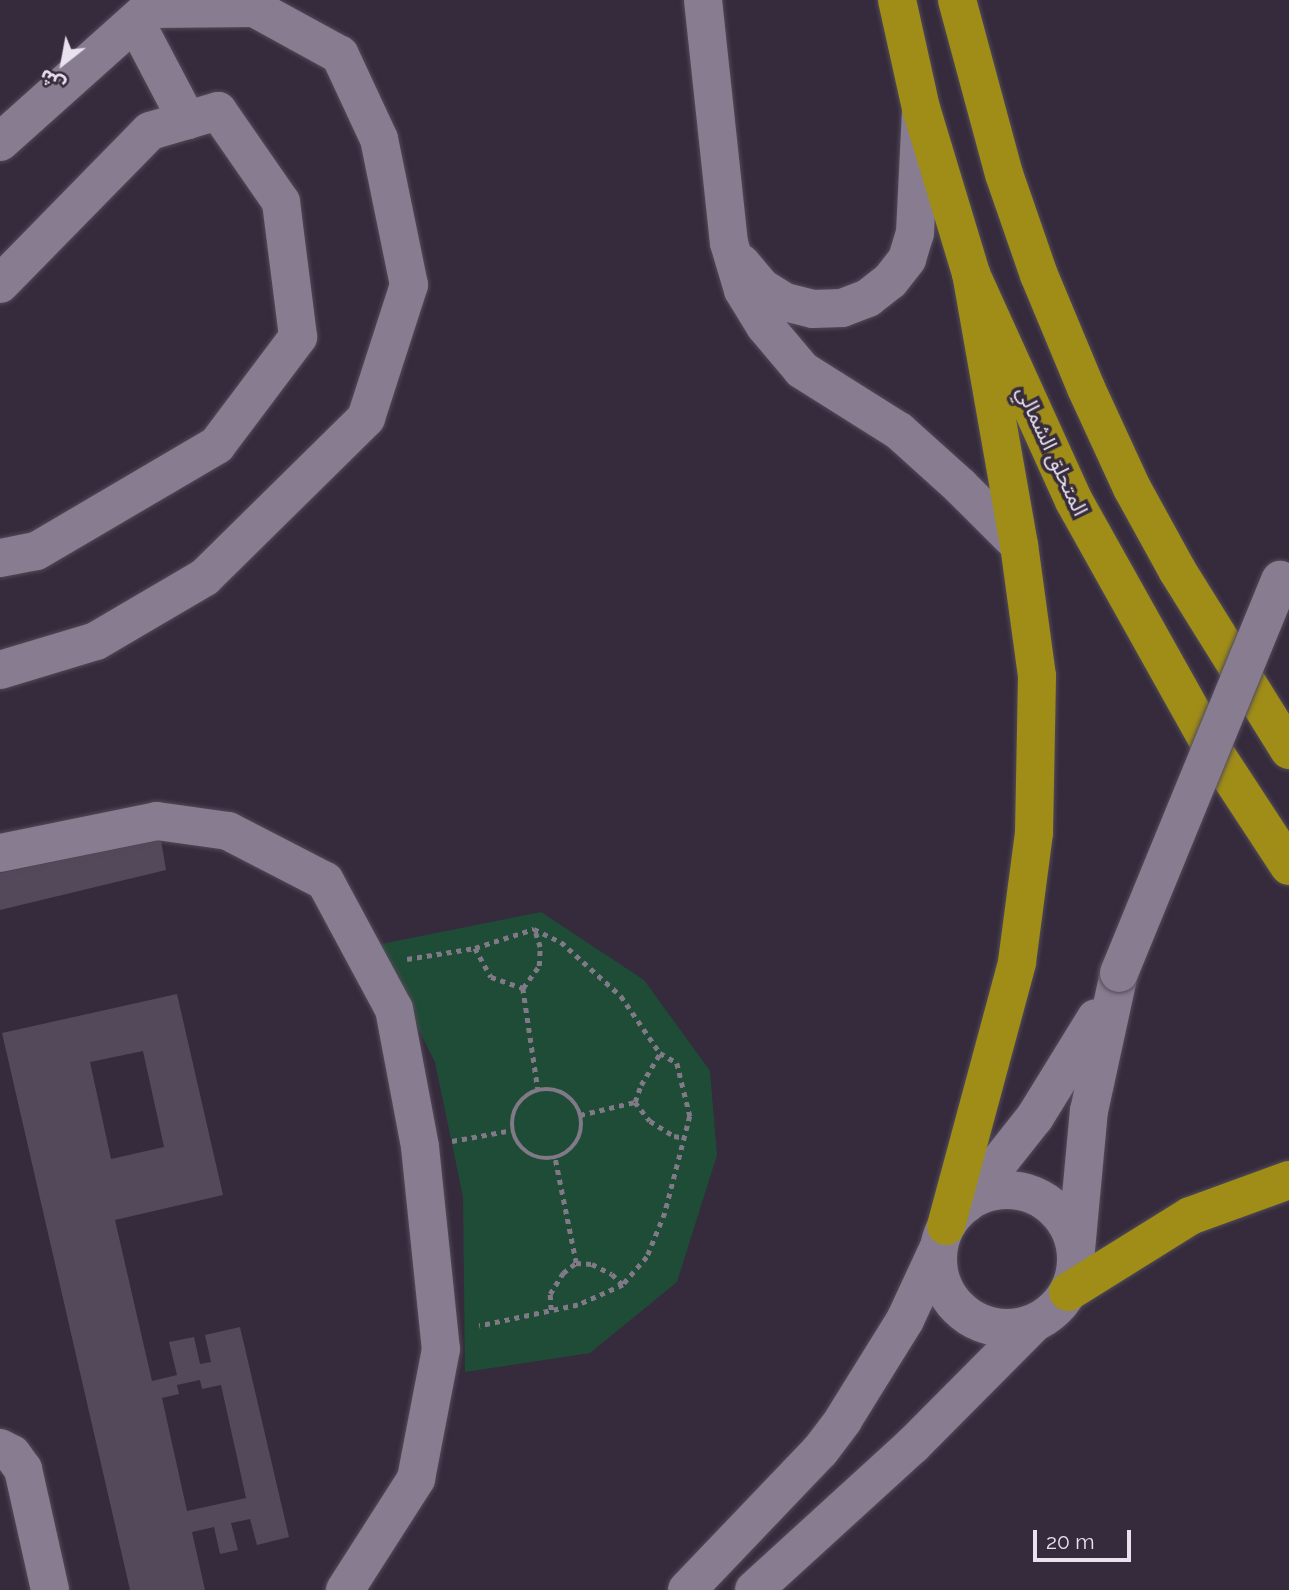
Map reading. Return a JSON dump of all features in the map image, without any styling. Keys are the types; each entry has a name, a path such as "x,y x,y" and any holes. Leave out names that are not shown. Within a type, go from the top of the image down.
{"highway":[{"name":"المتحلق الشمالي","path":"897,0 921,108 971,274 1074,501 1215,752 1289,866"},
{"path":"957,0 1004,174 1039,275 1086,388 1132,488 1177,570 1289,750"},
{"path":"950,1226 1017,962 1034,833 1037,676 1019,545 971,274"},
{"path":"1068,1292 1190,1216 1289,1180"}],"street":[{"path":"703,0 729,243 743,290 765,326 802,370 900,431 960,485 1019,545"},
{"path":"0,142 149,11 254,8 340,55 379,139 409,285 366,418 205,577 96,641 0,670"},
{"path":"149,11 187,120"},
{"path":"729,243 761,287 785,302 813,309 832,308 868,298 890,281 906,259 915,233 921,108"},
{"path":"0,284 150,131 218,111 281,202 298,337 217,445 36,551 0,558"},
{"path":"708,1583 843,1420 886,1354 950,1226 1035,1117 1066,1071 1119,973 1285,569"},
{"path":"0,853 156,821 228,831 326,881 394,1009 420,1147 440,1349 416,1479 345,1590"},
{"path":"754,1590 913,1445 1033,1324 1053,1311 1068,1292 1075,1273 1089,1111 1119,973"},
{"path":"1033,1324 1009,1329 985,1325 964,1313 948,1296 939,1273 950,1226 987,1193 1011,1190 1034,1196 1054,1209 1069,1228 1076,1252"},
{"path":"0,1448 12,1454 23,1469 50,1590"}],"path":[{"path":"534,929 540,947 539,966 523,988 538,1089"},
{"path":"403,960 475,948 534,929 561,942 621,996 660,1053 677,1063 690,1116 665,1213 647,1257 623,1285 578,1305 479,1326"},
{"path":"475,948 491,977 523,988"},
{"path":"580,1115 635,1102 660,1053"},
{"path":"538,1089 557,1091 568,1096 580,1115 580,1137 565,1154 555,1159 532,1156 523,1150 513,1130 517,1107 538,1089"},
{"path":"635,1102 650,1121 674,1136 685,1138"},
{"path":"420,1147 513,1130"},
{"path":"555,1159 576,1264"},
{"path":"551,1311 551,1294 563,1273 576,1264 592,1264 612,1275 623,1285"}],"green space":[{"path":"541,912 644,980 710,1071 717,1155 677,1282 590,1353 465,1372 463,1197 435,1062 376,945"}],"building":[{"path":"161,840 166,870 0,910 0,873"},
{"path":"177,994 223,1195 115,1220 152,1381 177,1375 169,1342 194,1337 200,1364 211,1362 205,1335 240,1327 289,1537 257,1545 250,1519 231,1523 238,1550 220,1554 214,1527 192,1532 205,1590 130,1590 2,1033","holes":["143,1051 164,1147 111,1159 90,1062","200,1380 202,1389 221,1385 246,1498 187,1511 162,1398 179,1394 177,1385"]}]}
